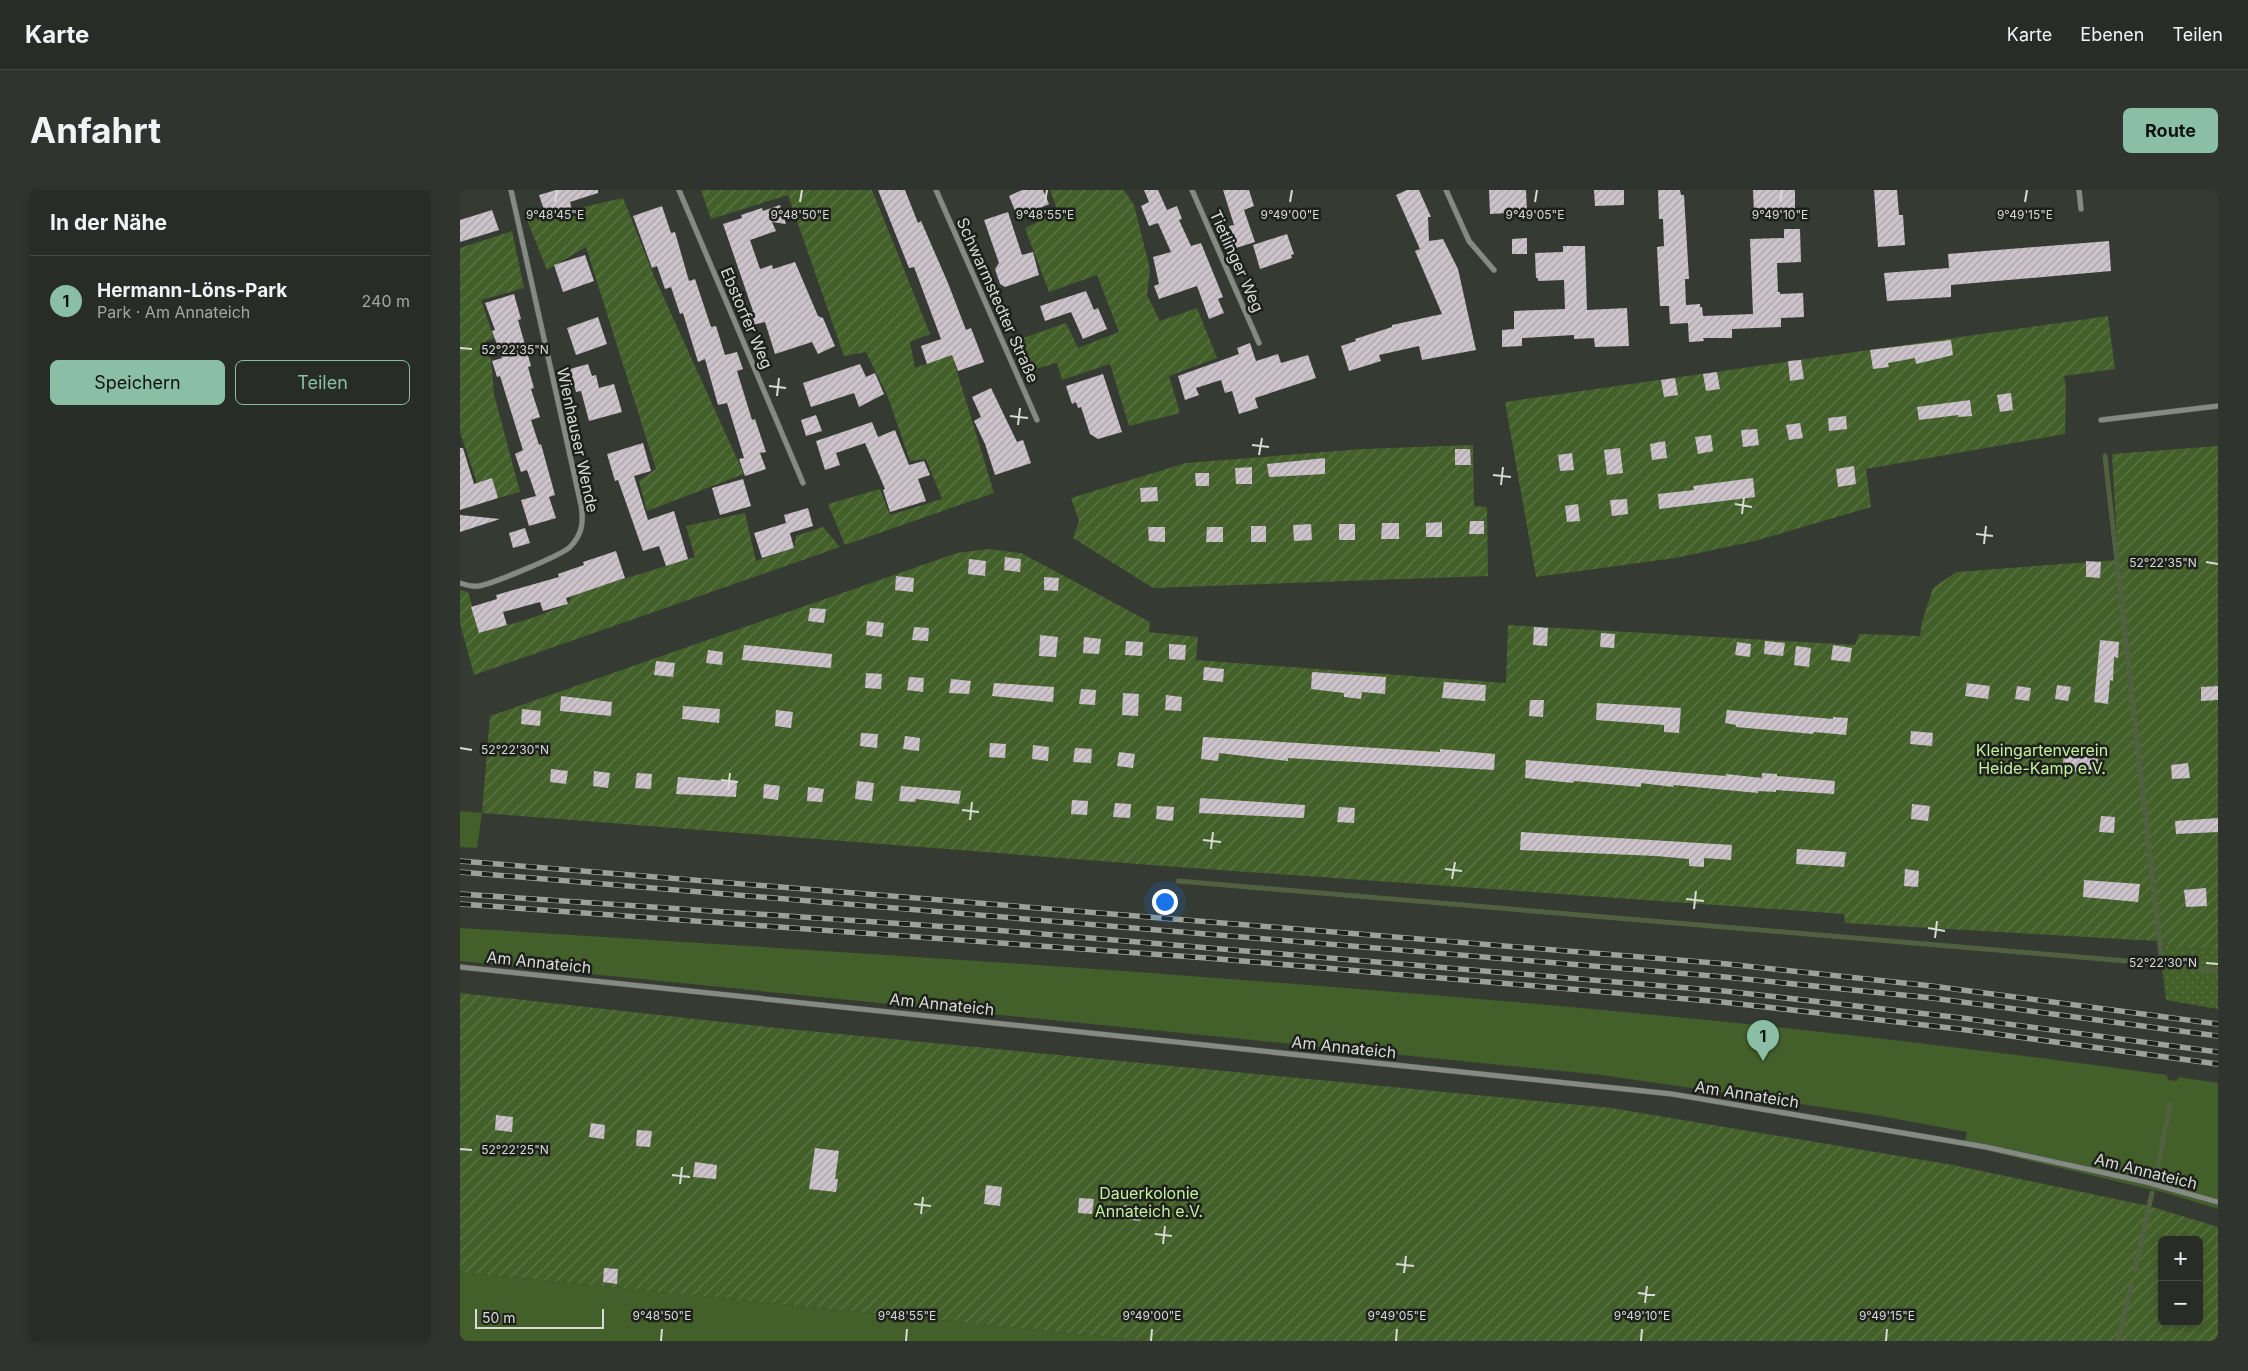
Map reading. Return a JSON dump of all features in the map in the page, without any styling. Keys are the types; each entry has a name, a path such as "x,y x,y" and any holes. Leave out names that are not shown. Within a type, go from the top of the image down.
{"street":[{"name":"Wienhauser Wende","path":"460,583 468,586 480,586 494,582 568,549 582,530 581,505 511,190"},
{"name":"Ebstorfer Weg","path":"679,190 803,483"},
{"name":"Schwarmstedter Straße","path":"936,190 1037,420"},
{"name":"Tietlinger Weg","path":"1192,190 1259,343"},
{"path":"1446,190 1468,241 1494,270"},
{"path":"2080,190 2081,209"},
{"path":"2100,420 2218,406"},
{"name":"Am Annateich","path":"460,967 1672,1094 1986,1147 2146,1182 2218,1202"}],"green space":[{"path":"701,190 872,190 930,334 910,342 915,368 952,355 994,493 845,545 828,504 880,489 890,515 942,499 926,459 910,461 888,397 866,352 844,356 788,195 711,219"},
{"path":"1050,190 1124,190 1134,205 1150,269 1147,295 1160,321 1197,308 1217,358 1169,376 1180,413 1129,426 1110,364 1062,380 1057,363 1028,371 1012,342 1066,323 1078,348 1119,332 1097,275 1049,292 1025,228 1058,212"},
{"path":"623,198 654,276 744,474 647,511 639,481 656,469 586,247 547,270 527,220"},
{"path":"512,231 524,288 481,300 494,338 485,342 491,360 494,394 520,492 498,498 492,479 477,483 460,432 460,248"},
{"path":"2108,316 2115,369 2064,376 2066,388 2065,434 1866,469 1871,507 1755,541 1675,558 1536,577 1505,402"},
{"path":"1473,445 1474,506 1487,507 1488,576 1153,588 1073,538 1079,521 1071,498 1186,463 1363,449"},
{"name":"Kleingartenverein Heide-Kamp e.V.","path":"2218,446 2218,948 2177,949 2159,941 1845,923 1844,914 1178,867 482,813 490,716 957,553 989,549 1021,553 1150,622 1149,632 1198,637 1196,660 1506,683 1508,625 1855,645 1859,634 1920,636 1922,622 1933,588 1956,572 2118,560 2112,454"},
{"path":"745,513 756,561 794,548 796,536 823,527 840,547 474,675 460,623 460,590 468,592 480,633 532,618 568,604 572,595 695,557 686,526"},
{"path":"460,811 482,813 477,848 460,847"},
{"path":"460,928 1109,970 1595,1009 1911,1042 2167,1075 2168,1080 2177,1081 2178,1077 2218,1083 2218,1209 2166,1193 1964,1145 1967,1132 1875,1115 1602,1075 460,961"},
{"path":"2159,941 2177,949 2218,948 2218,1009 2166,1000"},
{"name":"Dauerkolonie Annateich e.V.","path":"460,993 777,1028 1611,1108 1953,1165 2149,1206 2218,1227 2218,1341 1148,1341 460,1272"},
{"path":"460,1272 1148,1341 460,1341"}],"building":[{"path":"556,190 598,190 598,193 570,202 572,210 546,216 539,195"},
{"path":"878,190 905,190 918,223 921,221 966,330 971,328 984,362 958,371 952,355 927,364 921,346 941,339 914,267 909,268"},
{"path":"1022,190 1043,190 1049,204 1018,218 1009,196"},
{"path":"1144,190 1158,190 1167,210 1177,206 1182,219 1179,220 1191,246 1201,243 1223,297 1218,299 1224,313 1209,319 1197,286 1159,299 1154,286 1159,284 1153,257 1171,252 1158,223 1149,226 1141,206 1149,202"},
{"path":"1223,190 1249,190 1254,206 1244,210 1255,242 1236,248 1229,226 1234,225"},
{"path":"1407,190 1419,190 1431,217 1428,217 1429,241 1443,239 1458,269 1476,350 1422,360 1419,346 1379,355 1381,361 1349,371 1341,346 1356,341 1355,339 1392,327 1392,325 1442,314 1415,251 1420,249 1396,195"},
{"path":"1489,190 1526,190 1527,212 1490,214"},
{"path":"1594,190 1624,190 1624,205 1595,206"},
{"path":"1658,190 1680,190 1681,195 1684,195 1689,279 1685,279 1686,305 1700,304 1703,316 1753,314 1750,239 1784,238 1784,229 1800,229 1801,262 1777,263 1778,292 1780,294 1803,293 1804,317 1781,318 1781,327 1732,329 1732,338 1703,338 1704,341 1689,342 1688,323 1670,324 1669,306 1660,306 1657,247 1664,246 1663,219 1659,219"},
{"path":"1753,190 1795,190 1795,211 1754,212"},
{"path":"1874,190 1897,190 1899,215 1903,215 1905,245 1878,247"},
{"path":"780,205 786,224 772,222 776,231 750,240 760,269 772,265 773,269 795,262 818,316 823,318 835,346 818,354 812,342 775,354 765,322 752,325 748,312 753,311 723,224 742,218 741,215 762,208 763,211"},
{"path":"662,206 671,233 675,232 689,281 695,279 711,327 716,326 725,355 737,352 743,369 737,371 752,420 755,419 766,452 760,453 766,469 745,476 739,459 744,458 727,403 718,405 705,359 698,362 683,313 680,314 671,287 665,289 657,266 652,268 633,216"},
{"path":"492,210 499,230 460,242 460,220"},
{"path":"1008,212 1022,255 1033,252 1039,275 1005,287 1000,284 995,269 999,263 984,220"},
{"path":"1287,234 1294,254 1291,255 1292,258 1260,269 1253,245"},
{"path":"1527,238 1527,254 1512,254 1512,239"},
{"path":"2109,241 2111,271 1951,285 1951,297 1887,301 1884,273 1949,268 1948,254"},
{"path":"1563,246 1585,246 1587,310 1627,308 1629,346 1595,347 1594,338 1574,339 1574,335 1522,338 1522,346 1502,347 1502,330 1514,329 1514,311 1565,309 1564,280 1538,281 1538,278 1536,278 1535,253 1563,252"},
{"path":"585,255 594,281 563,292 554,265"},
{"path":"1086,291 1094,310 1098,308 1107,329 1083,339 1071,312 1045,321 1040,306"},
{"path":"514,294 521,319 518,320 531,366 528,367 534,388 531,389 540,417 531,420 539,445 541,444 555,495 549,497 556,518 529,526 521,500 536,496 527,470 521,472 515,454 523,450 500,376 497,377 492,361 502,358 492,331 495,330 485,303"},
{"path":"598,317 607,344 576,355 567,328"},
{"path":"1951,340 1953,355 1916,364 1915,358 1888,363 1889,367 1873,369 1870,350"},
{"path":"1250,343 1256,361 1278,354 1281,363 1308,355 1316,378 1255,398 1258,408 1239,414 1232,391 1225,393 1221,380 1196,388 1199,395 1185,400 1178,376 1239,354 1237,348"},
{"path":"1801,360 1804,379 1790,381 1788,361"},
{"path":"588,364 592,376 596,375 599,388 614,384 622,412 589,421 581,391 576,392 570,369"},
{"path":"860,364 866,377 875,373 884,394 859,407 854,393 811,407 803,383"},
{"path":"1717,372 1720,389 1706,391 1703,374"},
{"path":"1103,374 1122,432 1098,439 1090,434 1081,407 1078,408 1076,402 1072,404 1066,386"},
{"path":"1675,378 1678,395 1664,397 1661,380"},
{"path":"991,388 1017,442 1023,440 1031,463 995,475 985,444 974,421 981,417 972,397"},
{"path":"2011,393 2013,410 2000,412 1997,395"},
{"path":"1970,400 1972,416 1958,417 1958,415 1919,420 1917,407"},
{"path":"816,415 822,431 806,436 801,420"},
{"path":"1846,416 1847,429 1829,431 1828,418"},
{"path":"872,422 878,437 895,430 909,465 924,461 930,475 918,479 926,501 890,512 883,490 885,489 865,443 836,453 840,465 825,470 816,441"},
{"path":"1800,423 1803,438 1789,440 1786,425"},
{"path":"1757,429 1759,445 1743,447 1741,430"},
{"path":"1711,435 1713,451 1698,454 1695,437"},
{"path":"1665,441 1667,458 1652,460 1650,444"},
{"path":"643,443 651,471 634,476 648,520 674,511 688,559 666,566 659,546 643,551 618,480 615,481 607,454"},
{"path":"460,448 463,448 474,484 492,478 498,498 460,510"},
{"path":"1620,448 1623,473 1607,475 1604,450"},
{"path":"1455,449 1470,449 1471,465 1455,465"},
{"path":"1572,453 1574,470 1560,471 1558,455"},
{"path":"1325,458 1325,474 1269,477 1267,464"},
{"path":"1854,466 1856,484 1838,487 1836,469"},
{"path":"1252,467 1252,484 1236,484 1235,468"},
{"path":"1195,473 1209,473 1209,486 1196,486"},
{"path":"1753,478 1755,497 1659,509 1658,494 1694,490 1693,486"},
{"path":"743,479 751,506 720,515 712,488"},
{"path":"1157,487 1158,501 1141,502 1140,488"},
{"path":"1627,499 1628,514 1612,516 1610,500"},
{"path":"1578,504 1580,521 1567,522 1565,506"},
{"path":"808,508 813,526 790,533 794,548 762,558 754,533 786,523 784,515"},
{"path":"460,515 500,519 460,532"},
{"path":"1470,521 1484,521 1484,534 1469,534"},
{"path":"1442,522 1442,537 1426,537 1426,523"},
{"path":"1382,523 1399,523 1399,539 1381,539"},
{"path":"1311,524 1312,540 1294,541 1293,525"},
{"path":"1339,524 1355,524 1355,540 1339,540"},
{"path":"1251,526 1266,526 1266,542 1251,542"},
{"path":"1148,527 1165,527 1165,542 1149,541"},
{"path":"1207,527 1223,527 1223,542 1206,542"},
{"path":"525,528 530,543 513,548 509,533"},
{"path":"616,551 625,578 566,598 568,604 543,611 540,602 503,612 507,625 479,633 471,607 497,599 496,595 559,577 558,574 584,565 583,562"},
{"path":"1005,557 1021,559 1020,572 1004,570"},
{"path":"969,559 986,561 985,576 968,574"},
{"path":"2086,561 2101,562 2100,578 2086,577"},
{"path":"896,576 914,578 913,592 895,590"},
{"path":"1044,577 1059,578 1058,591 1044,590"},
{"path":"810,608 826,609 824,623 808,621"},
{"path":"867,621 884,623 882,637 866,635"},
{"path":"914,627 929,628 928,641 912,640"},
{"path":"1534,627 1548,628 1547,646 1533,645"},
{"path":"1601,633 1615,634 1614,648 1600,647"},
{"path":"1040,635 1058,637 1056,657 1039,656"},
{"path":"1084,637 1101,639 1099,654 1083,653"},
{"path":"2100,640 2119,642 2118,658 2114,657 2113,681 2110,680 2108,704 2094,702"},
{"path":"1126,641 1143,642 1142,656 1125,655"},
{"path":"1765,641 1785,643 1783,656 1764,654"},
{"path":"1737,642 1751,644 1750,657 1735,655"},
{"path":"1169,644 1186,645 1185,660 1169,659"},
{"path":"744,645 832,654 831,668 742,660"},
{"path":"1833,645 1852,648 1850,662 1831,660"},
{"path":"1796,646 1811,648 1809,667 1794,665"},
{"path":"708,650 723,652 722,665 706,663"},
{"path":"656,661 675,663 673,677 654,675"},
{"path":"1204,667 1224,669 1223,682 1203,680"},
{"path":"1312,672 1386,677 1385,694 1362,692 1361,699 1344,697 1344,693 1311,689"},
{"path":"866,673 882,674 881,689 865,688"},
{"path":"909,677 924,678 923,692 907,690"},
{"path":"951,679 971,681 969,694 949,693"},
{"path":"1444,682 1486,685 1485,701 1442,698"},
{"path":"994,683 1054,687 1053,702 992,696"},
{"path":"1967,683 1990,686 1988,699 1965,696"},
{"path":"2057,685 2071,687 2068,701 2055,699"},
{"path":"2017,686 2031,688 2029,701 2015,699"},
{"path":"2218,686 2218,700 2201,701 2201,687"},
{"path":"1081,689 1096,690 1095,705 1079,704"},
{"path":"1123,693 1139,694 1138,716 1122,715"},
{"path":"1166,695 1182,697 1181,711 1165,710"},
{"path":"561,696 612,702 611,716 560,711"},
{"path":"1530,700 1544,700 1543,717 1529,716"},
{"path":"1597,703 1681,708 1679,733 1664,732 1664,725 1596,720"},
{"path":"683,706 720,709 719,723 682,719"},
{"path":"522,709 541,711 540,726 521,724"},
{"path":"776,710 793,712 791,728 775,726"},
{"path":"1727,710 1833,719 1833,717 1848,718 1846,735 1736,727 1736,725 1725,723"},
{"path":"1911,731 1933,733 1932,746 1910,744"},
{"path":"861,733 878,734 877,748 860,746"},
{"path":"905,736 920,738 919,751 903,749"},
{"path":"1203,737 1440,752 1440,749 1495,754 1494,770 1288,758 1288,761 1219,753 1218,761 1201,759"},
{"path":"990,743 1006,744 1005,758 989,757"},
{"path":"1033,745 1049,747 1048,761 1032,759"},
{"path":"1075,748 1092,749 1091,763 1073,762"},
{"path":"1119,752 1135,754 1133,768 1117,766"},
{"path":"2064,755 2098,758 2097,773 2062,771"},
{"path":"1526,760 1726,776 1726,774 1762,778 1762,773 1777,774 1777,776 1835,781 1834,794 1776,790 1776,792 1758,791 1758,793 1641,783 1641,787 1525,778"},
{"path":"2188,763 2190,778 2172,779 2171,765"},
{"path":"551,769 568,771 566,784 550,782"},
{"path":"594,771 610,773 608,788 593,786"},
{"path":"637,773 652,774 651,789 635,788"},
{"path":"678,777 737,782 736,797 676,794"},
{"path":"857,781 874,783 872,801 855,799"},
{"path":"764,784 780,786 778,800 763,798"},
{"path":"901,786 961,791 959,804 916,799 915,802 899,801"},
{"path":"808,787 824,789 822,802 807,801"},
{"path":"1200,798 1305,805 1304,818 1199,813"},
{"path":"1072,800 1088,801 1087,815 1071,814"},
{"path":"1115,803 1131,804 1130,818 1113,817"},
{"path":"1912,804 1930,806 1928,821 1911,819"},
{"path":"1157,806 1174,807 1173,821 1156,819"},
{"path":"1339,807 1355,808 1354,823 1337,822"},
{"path":"2101,816 2115,817 2114,833 2099,832"},
{"path":"2218,818 2218,832 2176,834 2175,821"},
{"path":"1521,832 1732,845 1731,860 1704,858 1704,867 1689,866 1689,859 1520,850"},
{"path":"1797,849 1846,852 1844,867 1796,864"},
{"path":"1905,869 1919,871 1918,887 1904,886"},
{"path":"2084,880 2140,884 2138,902 2083,897"},
{"path":"2206,888 2207,906 2186,907 2184,890"},
{"path":"496,1115 513,1117 512,1132 495,1130"},
{"path":"591,1123 605,1125 604,1139 589,1137"},
{"path":"637,1130 652,1131 650,1147 636,1146"},
{"path":"815,1148 839,1151 835,1179 838,1179 836,1192 809,1189"},
{"path":"695,1162 717,1165 716,1179 693,1177"},
{"path":"986,1185 1002,1187 1000,1206 984,1204"},
{"path":"1079,1198 1094,1199 1092,1214 1078,1213"},
{"path":"1124,1205 1141,1207 1140,1221 1123,1219"},
{"path":"604,1268 618,1269 617,1284 603,1282"}],"waterway":[{"path":"2105,456 2162,964"},
{"path":"1178,881 2162,964 2218,971"},
{"path":"2156,1178 2170,1104"},
{"path":"2135,1269 2152,1193"},
{"path":"2118,1341 2131,1286"}],"railway":[{"path":"460,861 1727,964 1932,986 2218,1024"},
{"path":"460,872 1725,977 1932,998 2218,1036"},
{"path":"460,894 994,930 1724,991 1962,1018 2218,1052"},
{"path":"460,904 1207,958 1722,1002 1959,1029 2218,1064"}],"place":[{"name":"Hermann-Löns-Park","path":"1763,1061"}]}
